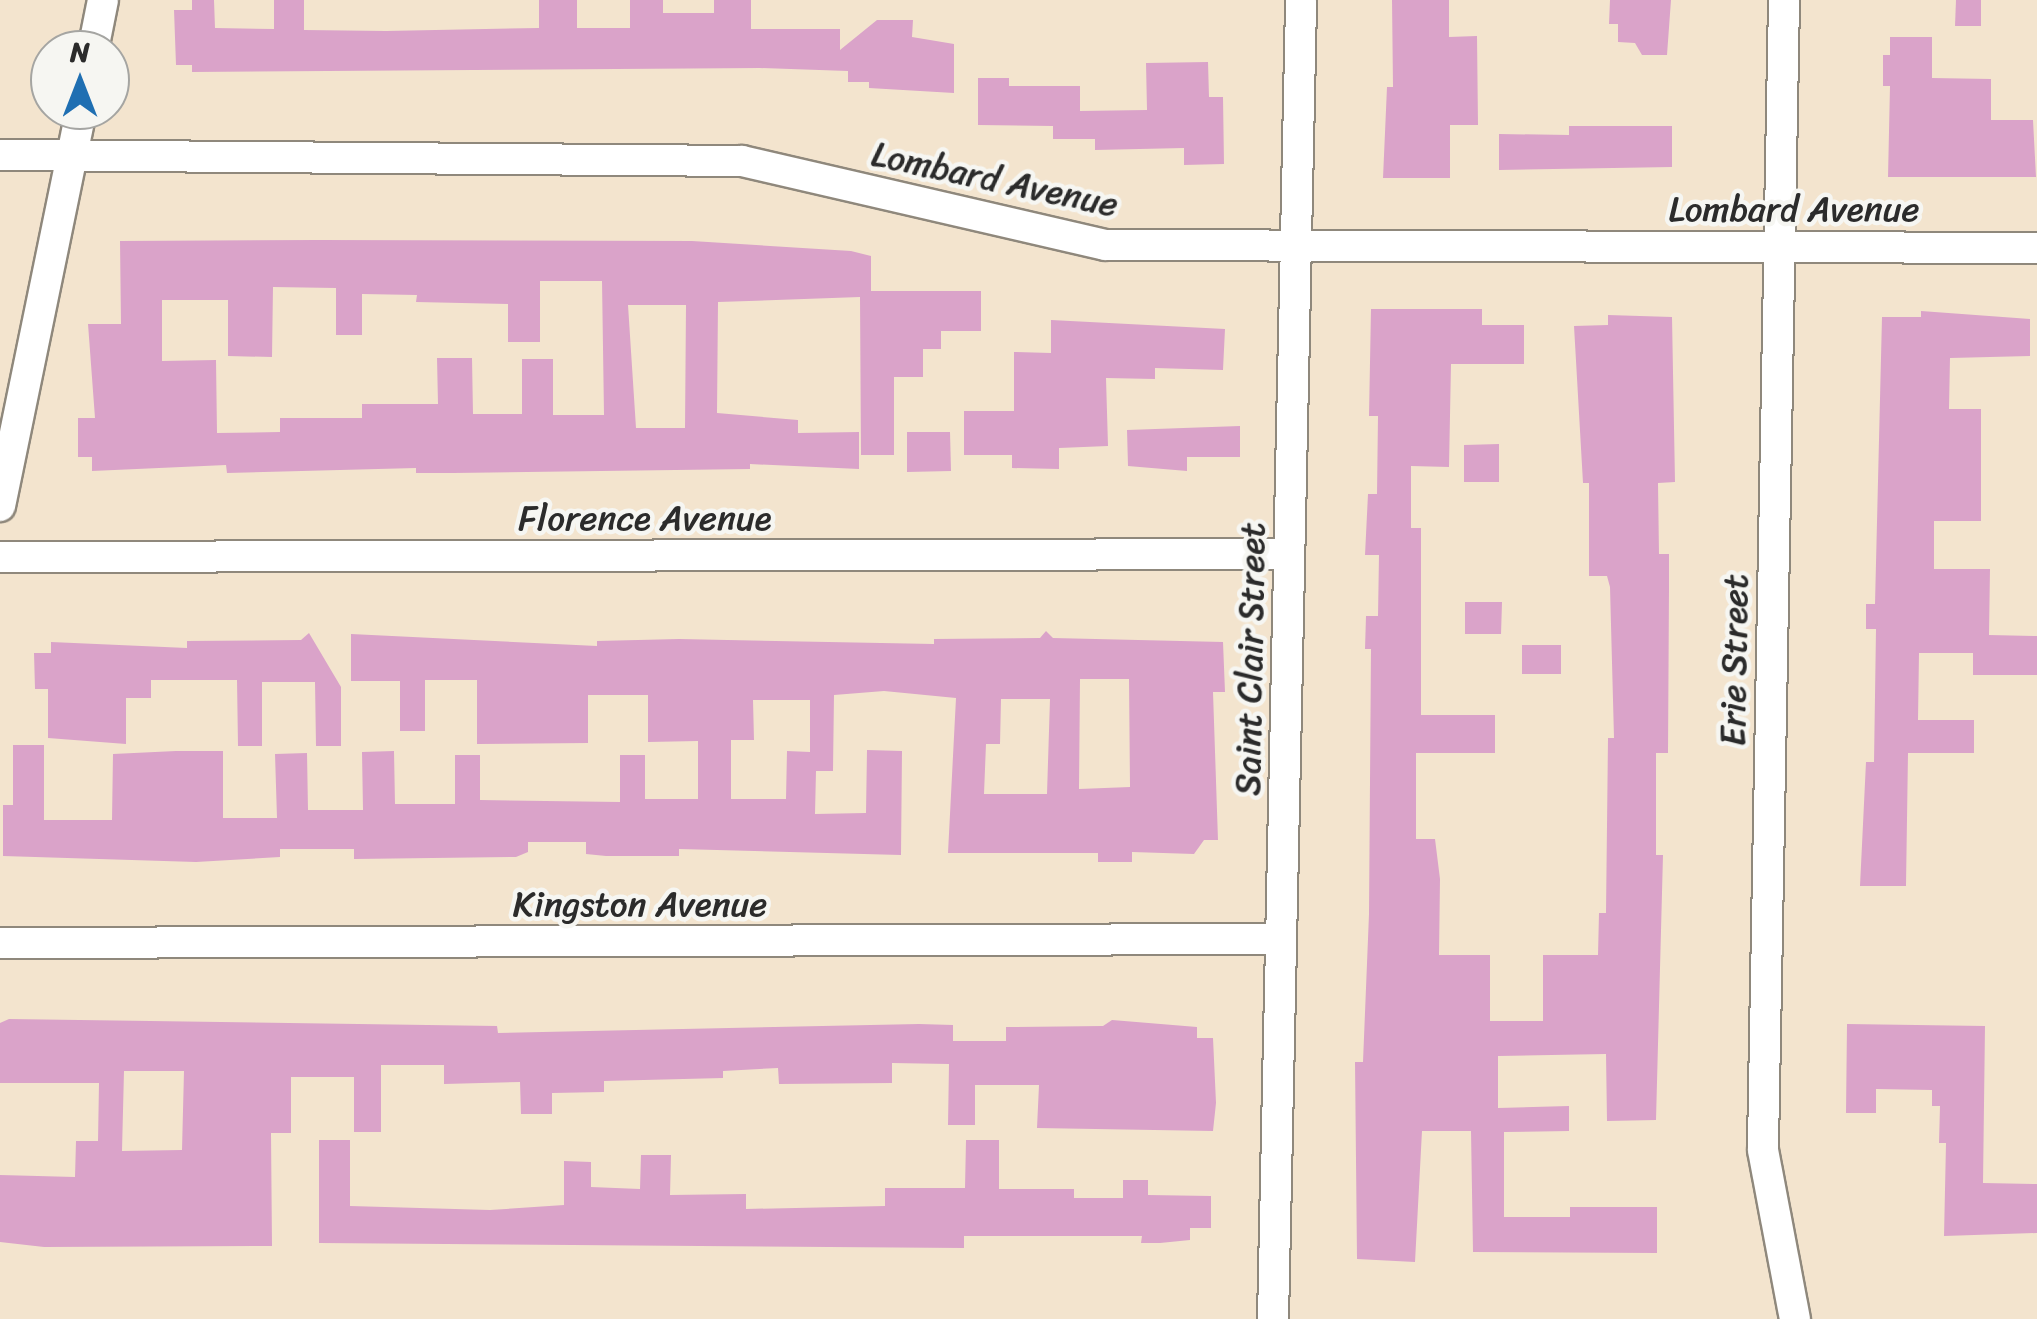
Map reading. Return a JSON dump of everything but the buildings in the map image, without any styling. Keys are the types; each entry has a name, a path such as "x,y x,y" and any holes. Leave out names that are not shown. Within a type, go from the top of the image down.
{"street":[{"path":"97,30 103,0"},
{"name":"Saint Clair Street","path":"1273,1319 1302,0"},
{"name":"Erie Street","path":"1784,0 1764,1150 1795,1319"},
{"path":"0,506 77,130"},
{"name":"Lombard Avenue","path":"0,155 742,161 1105,245 2037,248"},
{"name":"Florence Avenue","path":"0,557 1289,554"},
{"name":"Kingston Avenue","path":"0,943 1281,940"}]}
